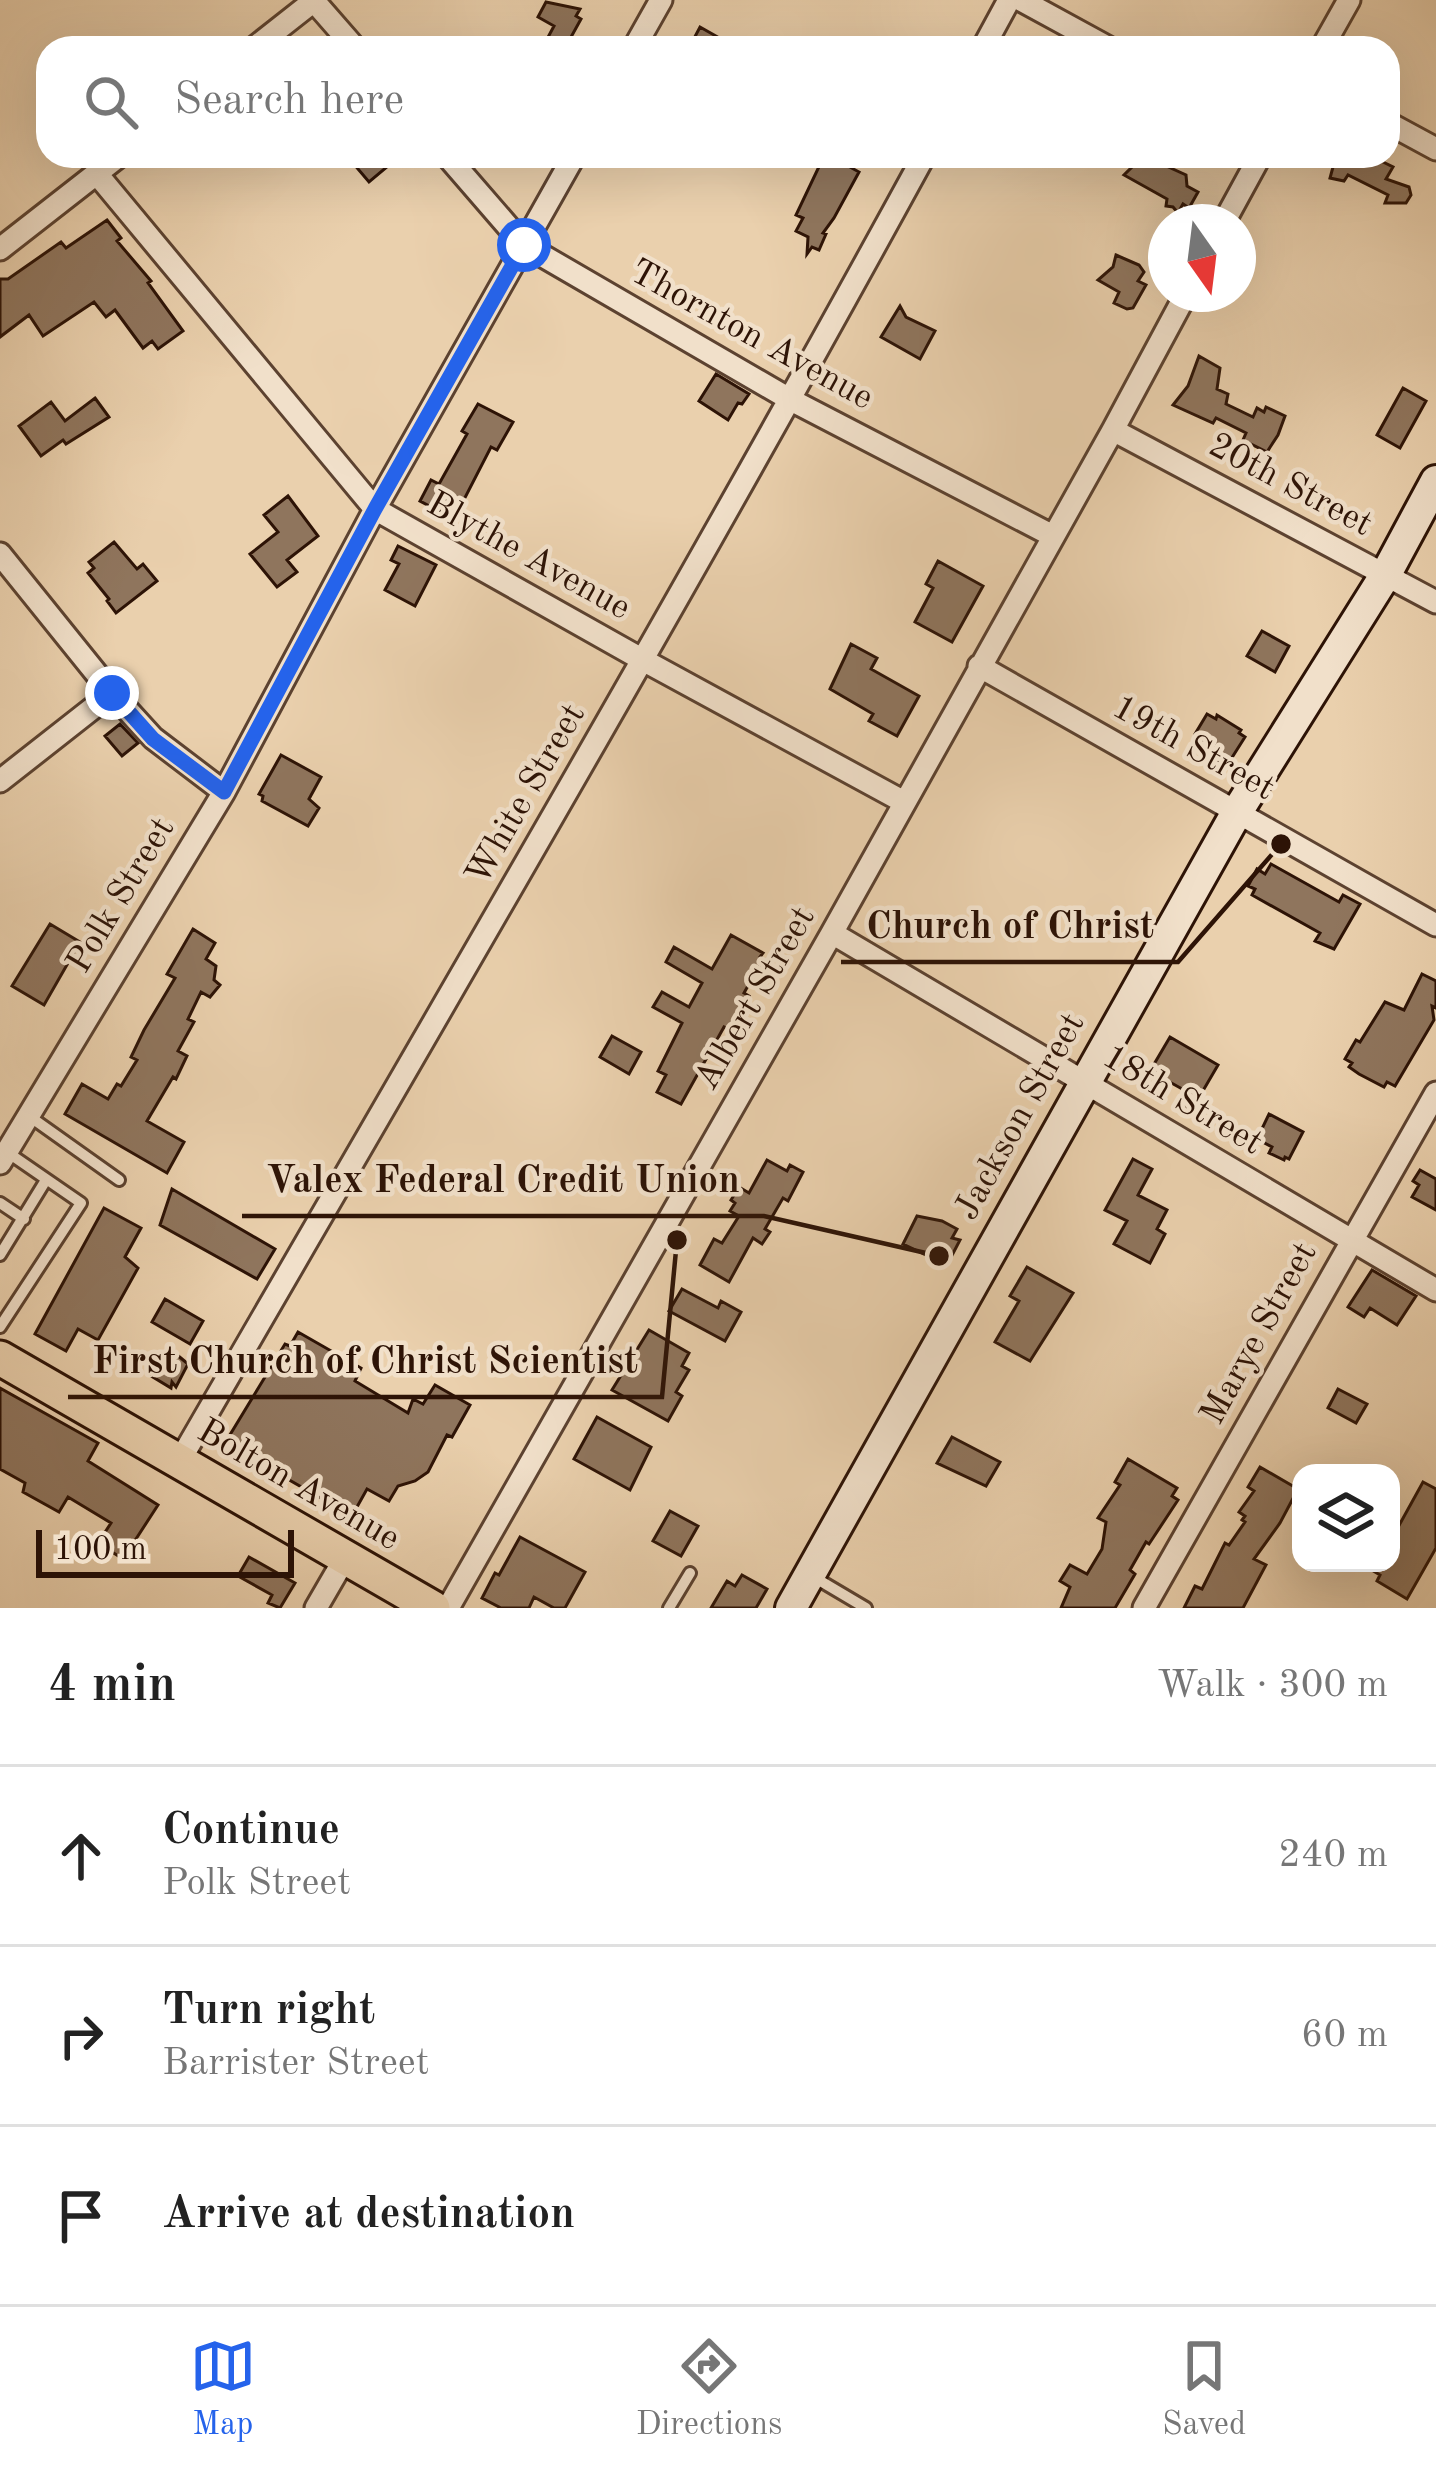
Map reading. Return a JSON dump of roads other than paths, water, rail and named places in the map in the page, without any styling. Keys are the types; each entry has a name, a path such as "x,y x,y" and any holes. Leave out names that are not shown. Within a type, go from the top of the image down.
{"main road":[{"name":"Jackson Street","path":"791,1608 1237,812 1386,574 1436,482"},
{"name":"Bolton Avenue","path":"0,1358 433,1608"}],"street":[{"path":"269,36 314,0 345,36"},
{"path":"641,36 661,0"},
{"path":"990,36 1009,0"},
{"path":"1021,0 1087,36"},
{"path":"1328,36 1348,0"},
{"path":"1400,130 1436,149"},
{"path":"0,249 104,168"},
{"name":"Thornton Avenue","path":"457,168 524,245 791,400 1053,536"},
{"name":"Polk Street","path":"3,1158 224,792 375,509 567,168"},
{"name":"White Street","path":"179,1462 643,660 917,168"},
{"path":"1234,204 1253,168"},
{"name":"Blythe Avenue","path":"97,174 375,509 904,802"},
{"name":"Albert Street","path":"448,1608 832,933 1176,312"},
{"name":"20th Street","path":"1113,430 1436,602"},
{"path":"0,554 153,739 224,792"},
{"name":"19th Street","path":"979,667 1436,925"},
{"path":"0,781 112,693"},
{"name":"18th Street","path":"832,933 1436,1290"},
{"name":"Marye Street","path":"1144,1608 1436,1093"},
{"path":"316,1608 345,1558"}],"lane":[{"path":"28,1116 119,1180"},
{"path":"0,1327 81,1203 3,1158"},
{"path":"0,1255 46,1180"},
{"path":"0,1204 24,1219"},
{"path":"669,1608 690,1573"},
{"path":"809,1574 866,1608"}],"place":[{"name":"Church of Christ","path":"1281,844"},
{"name":"First Church of Christ Scientist","path":"677,1240"},
{"name":"Valex Federal Credit Union","path":"939,1256"}]}
